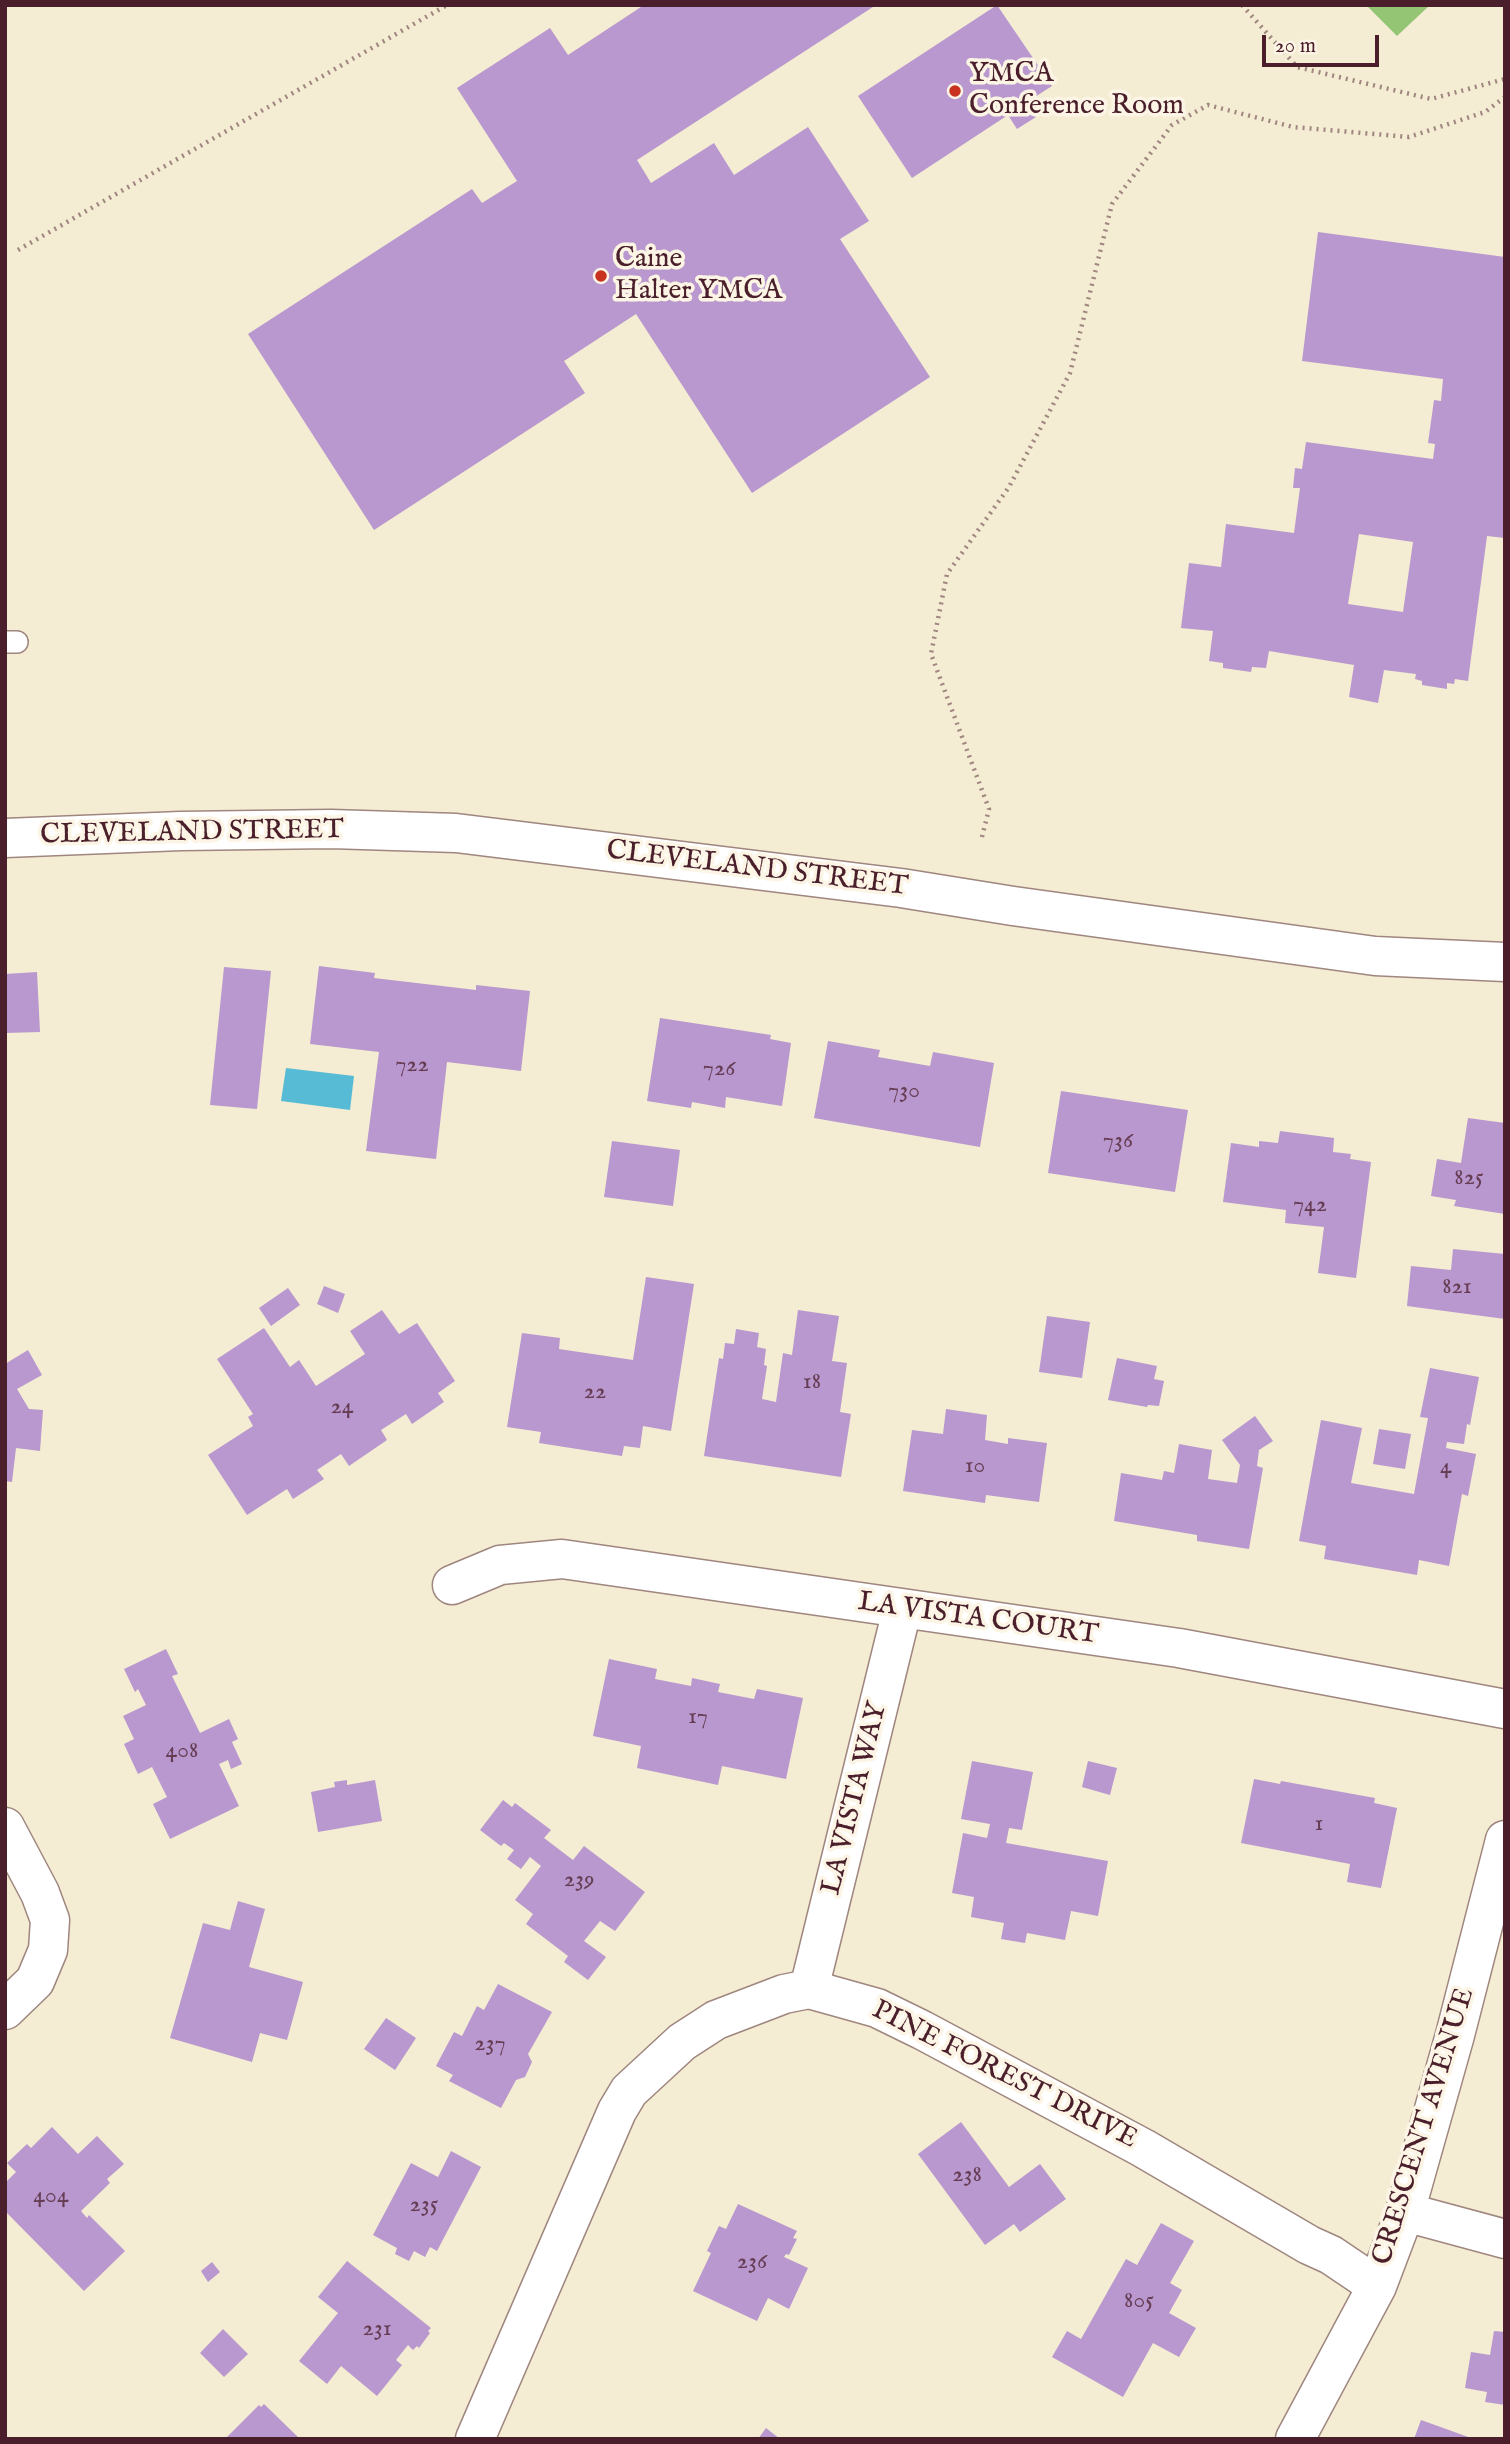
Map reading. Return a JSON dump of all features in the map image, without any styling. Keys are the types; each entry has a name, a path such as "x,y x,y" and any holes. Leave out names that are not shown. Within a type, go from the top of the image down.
{"street":[{"name":"CLEVELAND STREET","path":"5,838 181,831 331,829 456,833 901,888 1376,956 1505,962"},
{"name":"LA VISTA COURT","path":"452,1586 499,1565 562,1559 1179,1648 1505,1709"},
{"name":"LA VISTA WAY","path":"809,1989 902,1610"},
{"path":"5,1828 40,1893 50,1920 48,1950 34,1982 5,2010"},
{"name":"CRESCENT AVENUE","path":"1295,2439 1377,2286 1405,2212 1455,2035 1505,1840"},
{"name":"PINE FOREST DRIVE","path":"475,2439 617,2111 629,2091 682,2042 716,2020 784,1994 809,1989 877,2008 922,2030 1155,2154 1309,2245 1331,2255 1377,2286"},
{"path":"1405,2212 1505,2239"}],"path":[{"path":"18,250 447,5"},
{"path":"1242,5 1297,67 1431,99 1505,79"},
{"path":"982,837 989,809 931,654 947,574 1009,487 1070,373 1112,204 1172,125 1208,105 1293,127 1409,137 1485,112 1505,97"}],"green space":[{"path":"1366,5 1430,5 1397,36"}],"water":[{"path":"286,1068 354,1076 350,1110 281,1101"}],"building":[{"name":"Caine Halter YMCA","path":"644,5 876,5 637,160 651,183 714,143 734,175 808,127 869,221 840,239 930,377 752,493 636,314 564,361 585,393 374,530 248,334 472,189 482,203 517,181 457,88 550,28 568,55"},
{"name":"YMCA Conference Room","path":"997,5 1052,86 1027,102 1036,117 1017,129 1008,115 912,178 858,96"},
{"path":"1318,232 1505,257 1505,538 1487,536 1468,681 1455,679 1454,684 1447,683 1447,689 1422,685 1422,681 1415,679 1416,674 1384,670 1378,703 1349,697 1354,665 1269,651 1266,668 1252,667 1251,672 1223,668 1223,663 1209,661 1213,631 1181,628 1189,563 1221,567 1226,524 1294,533 1300,488 1293,488 1295,468 1302,469 1306,442 1433,459 1435,444 1428,443 1434,400 1441,401 1443,379 1302,361","holes":["1359,534 1413,542 1403,612 1348,604"]},
{"path":"319,966 375,973 374,978 476,990 476,985 530,991 521,1071 447,1062 436,1159 366,1151 379,1052 310,1044"},
{"path":"224,967 271,971 257,1109 210,1105"},
{"path":"37,972 40,1032 5,1033 5,974"},
{"path":"660,1018 771,1035 770,1039 791,1043 782,1106 726,1097 725,1108 692,1102 691,1108 647,1101"},
{"path":"828,1041 880,1050 878,1057 930,1066 933,1052 994,1063 980,1147 814,1118"},
{"path":"1061,1091 1188,1110 1175,1192 1048,1173"},
{"path":"1468,1118 1505,1123 1505,1214 1454,1206 1456,1200 1431,1196 1437,1159 1461,1163"},
{"path":"1280,1131 1334,1138 1333,1152 1351,1154 1350,1159 1371,1162 1356,1278 1318,1273 1324,1227 1285,1223 1286,1210 1223,1202 1231,1143 1259,1147 1259,1141 1278,1143"},
{"path":"612,1141 680,1150 673,1206 604,1197"},
{"path":"1453,1249 1505,1254 1505,1319 1407,1306 1411,1266 1451,1270"},
{"path":"646,1277 694,1284 671,1431 643,1426 640,1448 624,1446 622,1456 539,1443 541,1432 507,1427 522,1333 560,1338 559,1349 633,1360"},
{"path":"324,1286 345,1294 338,1313 317,1304"},
{"path":"288,1288 300,1305 271,1326 259,1308"},
{"path":"382,1310 399,1334 417,1323 455,1381 438,1393 444,1402 412,1424 406,1414 381,1430 387,1440 349,1466 341,1454 317,1470 324,1479 293,1499 287,1489 247,1515 208,1455 253,1426 248,1417 253,1414 217,1359 264,1328 290,1367 299,1360 316,1386 365,1354 350,1331"},
{"path":"798,1310 839,1316 832,1361 847,1363 840,1412 851,1414 841,1477 704,1456 719,1358 723,1359 725,1343 734,1344 736,1329 759,1333 757,1347 766,1349 764,1365 767,1366 762,1399 776,1402 783,1353 792,1355"},
{"path":"1047,1316 1090,1322 1082,1378 1039,1372"},
{"path":"28,1350 42,1375 17,1389 29,1409 43,1410 40,1451 16,1448 12,1482 5,1481 5,1364"},
{"path":"1117,1358 1157,1366 1154,1379 1164,1381 1159,1406 1147,1407 1108,1400"},
{"path":"1430,1368 1479,1377 1464,1444 1447,1442 1446,1448 1476,1454 1468,1496 1462,1494 1449,1566 1419,1560 1417,1575 1324,1559 1326,1546 1299,1541 1321,1420 1362,1428 1351,1483 1414,1494 1428,1418 1420,1417"},
{"path":"946,1409 987,1415 985,1440 1008,1444 1008,1438 1047,1443 1039,1502 986,1495 985,1503 903,1491 912,1430 943,1434"},
{"path":"1255,1416 1273,1441 1259,1450 1257,1466 1263,1468 1249,1549 1197,1541 1197,1535 1114,1521 1121,1473 1162,1480 1164,1471 1174,1473 1179,1444 1212,1450 1208,1479 1237,1483 1240,1465 1222,1440"},
{"path":"1379,1429 1411,1434 1405,1469 1373,1464"},
{"path":"166,1649 178,1674 172,1676 200,1733 229,1719 238,1739 232,1742 242,1764 231,1769 228,1760 219,1764 239,1806 170,1839 153,1804 167,1797 152,1767 138,1774 124,1744 134,1739 123,1716 146,1705 138,1689 135,1692 124,1669"},
{"path":"609,1659 657,1669 655,1679 691,1686 692,1678 720,1684 718,1692 754,1699 757,1689 803,1698 786,1779 722,1766 718,1785 637,1768 641,1746 593,1736"},
{"path":"972,1761 1033,1772 1022,1830 1009,1828 1006,1843 1108,1861 1098,1916 1071,1911 1065,1940 1027,1933 1025,1943 1001,1939 1004,1923 971,1917 974,1897 952,1893 963,1833 987,1838 990,1824 961,1819"},
{"path":"1088,1761 1117,1768 1110,1795 1082,1787"},
{"path":"1254,1779 1280,1784 1281,1781 1375,1798 1374,1803 1397,1808 1381,1888 1347,1882 1350,1864 1241,1843"},
{"path":"347,1780 347,1785 375,1780 382,1821 318,1832 311,1792 335,1787 334,1782"},
{"path":"503,1800 512,1807 515,1803 551,1830 544,1838 573,1860 584,1846 645,1892 615,1931 600,1921 584,1941 606,1957 588,1980 564,1962 568,1956 526,1924 533,1914 515,1900 541,1866 530,1857 521,1869 507,1859 514,1850 504,1843 501,1846 480,1830"},
{"path":"238,1901 265,1909 249,1967 303,1982 287,2040 260,2033 252,2062 170,2038 203,1923 230,1930"},
{"path":"498,1984 552,2012 528,2054 532,2062 525,2077 516,2080 501,2108 449,2081 453,2075 436,2066 454,2032 462,2036 477,2006 484,2010"},
{"path":"386,2018 416,2038 395,2070 364,2049"},
{"path":"961,2122 1009,2187 1040,2164 1066,2199 1020,2232 1014,2224 985,2245 918,2154"},
{"path":"52,2127 78,2154 97,2136 124,2164 107,2179 110,2183 81,2211 87,2218 89,2215 125,2251 84,2291 5,2211 5,2183 16,2172 7,2163 27,2144 31,2148"},
{"path":"451,2151 481,2167 437,2251 430,2247 425,2257 414,2251 409,2261 395,2254 397,2248 373,2235 411,2163 438,2177"},
{"path":"738,2204 797,2231 793,2238 797,2239 789,2255 784,2257 808,2268 789,2309 768,2298 757,2321 693,2291 711,2253 707,2251 719,2226 726,2229"},
{"path":"1161,2223 1194,2241 1170,2283 1182,2290 1169,2313 1196,2328 1179,2357 1153,2343 1123,2397 1052,2357 1067,2331 1081,2339 1126,2259 1137,2265"},
{"path":"347,2261 431,2328 419,2348 417,2346 413,2350 408,2345 396,2360 402,2365 377,2396 341,2366 327,2384 299,2361 338,2313 318,2297"},
{"path":"212,2262 220,2272 208,2282 201,2271"},
{"path":"223,2329 248,2354 224,2377 200,2353"},
{"path":"1494,2331 1505,2332 1505,2405 1485,2402 1487,2392 1465,2388 1471,2352 1490,2355"},
{"path":"264,2404 300,2439 225,2439 259,2405 261,2407"},
{"path":"1421,2420 1471,2438 1471,2439 1414,2439"},
{"path":"766,2428 780,2439 758,2439"}],"place":[{"name":"YMCA Conference Room","path":"955,91"},
{"name":"Caine Halter YMCA","path":"601,276"}]}
